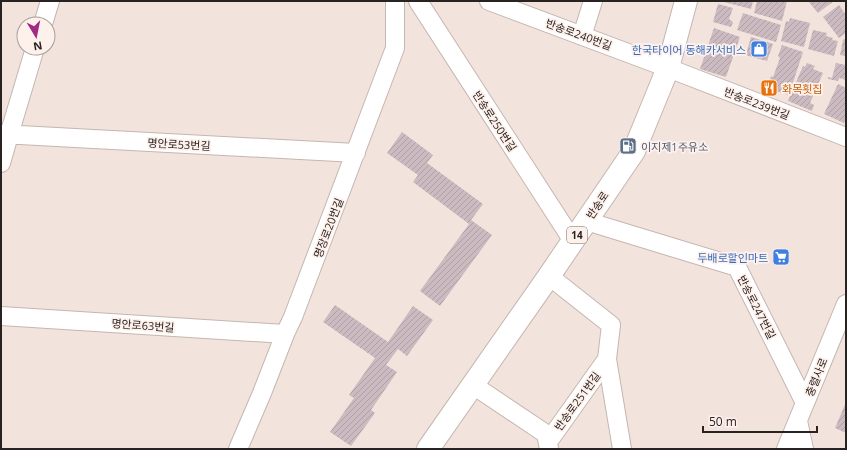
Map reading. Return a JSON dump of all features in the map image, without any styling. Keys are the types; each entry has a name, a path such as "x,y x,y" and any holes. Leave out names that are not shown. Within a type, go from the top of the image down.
{"main road":[{"name":"반송로","path":"428,449 634,151 668,68 686,1"}],"street":[{"path":"45,16 50,1"},
{"name":"명장로20번길","path":"238,449 285,334 294,317 395,48 395,1"},
{"name":"반송로250번길","path":"418,1 573,241"},
{"name":"반송로240번길","path":"489,1 668,68"},
{"path":"582,36 593,1"},
{"path":"1,163 5,134 32,56"},
{"name":"반송로239번길","path":"668,68 846,137"},
{"name":"명안로53번길","path":"5,134 356,153"},
{"name":"반송로247번길","path":"586,221 738,267 806,403"},
{"name":"반송로251번길","path":"549,276 611,325 607,359 622,449"},
{"name":"충렬사로","path":"786,449 846,304"},
{"name":"명안로63번길","path":"1,316 285,334"},
{"name":"반송로251번길","path":"548,446 607,359"},
{"path":"473,385 546,434 548,446"},
{"path":"798,421 804,449"}],"building":[{"path":"720,1 753,1 751,9"},
{"path":"757,1 787,1 782,21 754,13"},
{"path":"808,1 834,1 818,13"},
{"path":"718,4 733,8 729,19 733,22 731,27 713,22"},
{"path":"839,5 846,15 846,33 839,38 823,17"},
{"path":"743,13 781,25 776,42 737,30"},
{"path":"790,18 810,23 804,47 781,41 786,21 789,22"},
{"path":"714,28 740,37 726,77 700,69"},
{"path":"813,30 827,33 826,36 833,38 832,40 838,41 834,56 808,49"},
{"name":"한국타이어 동해카서비스","path":"751,37 773,44 767,61 746,55"},
{"path":"846,38 846,56 840,55 843,40"},
{"path":"782,45 803,52 789,95 767,88 780,58 778,56"},
{"path":"807,63 815,66 813,69 823,73 810,103 814,105 812,111 788,101 803,66 805,67"},
{"path":"836,63 846,65 846,80 839,78 838,81 828,79 828,77 832,78"},
{"path":"838,84 846,88 846,118 844,123 824,114"},
{"path":"402,132 433,155 427,163 483,204 471,220 492,235 440,306 420,291 469,224 413,182 418,175 387,153"},
{"path":"335,305 388,342 413,306 433,320 407,356 398,349 386,365 397,372 371,410 375,413 351,446 330,432 354,398 349,395 375,358 323,322"},
{"path":"846,402 846,433 835,428"}],"place":[{"name":"한국타이어 동해카서비스","path":"759,49"},
{"name":"화목횟집","path":"769,88"},
{"name":"이지제1주유소","path":"628,146"},
{"name":"두배로할인마트","path":"781,257"}]}
